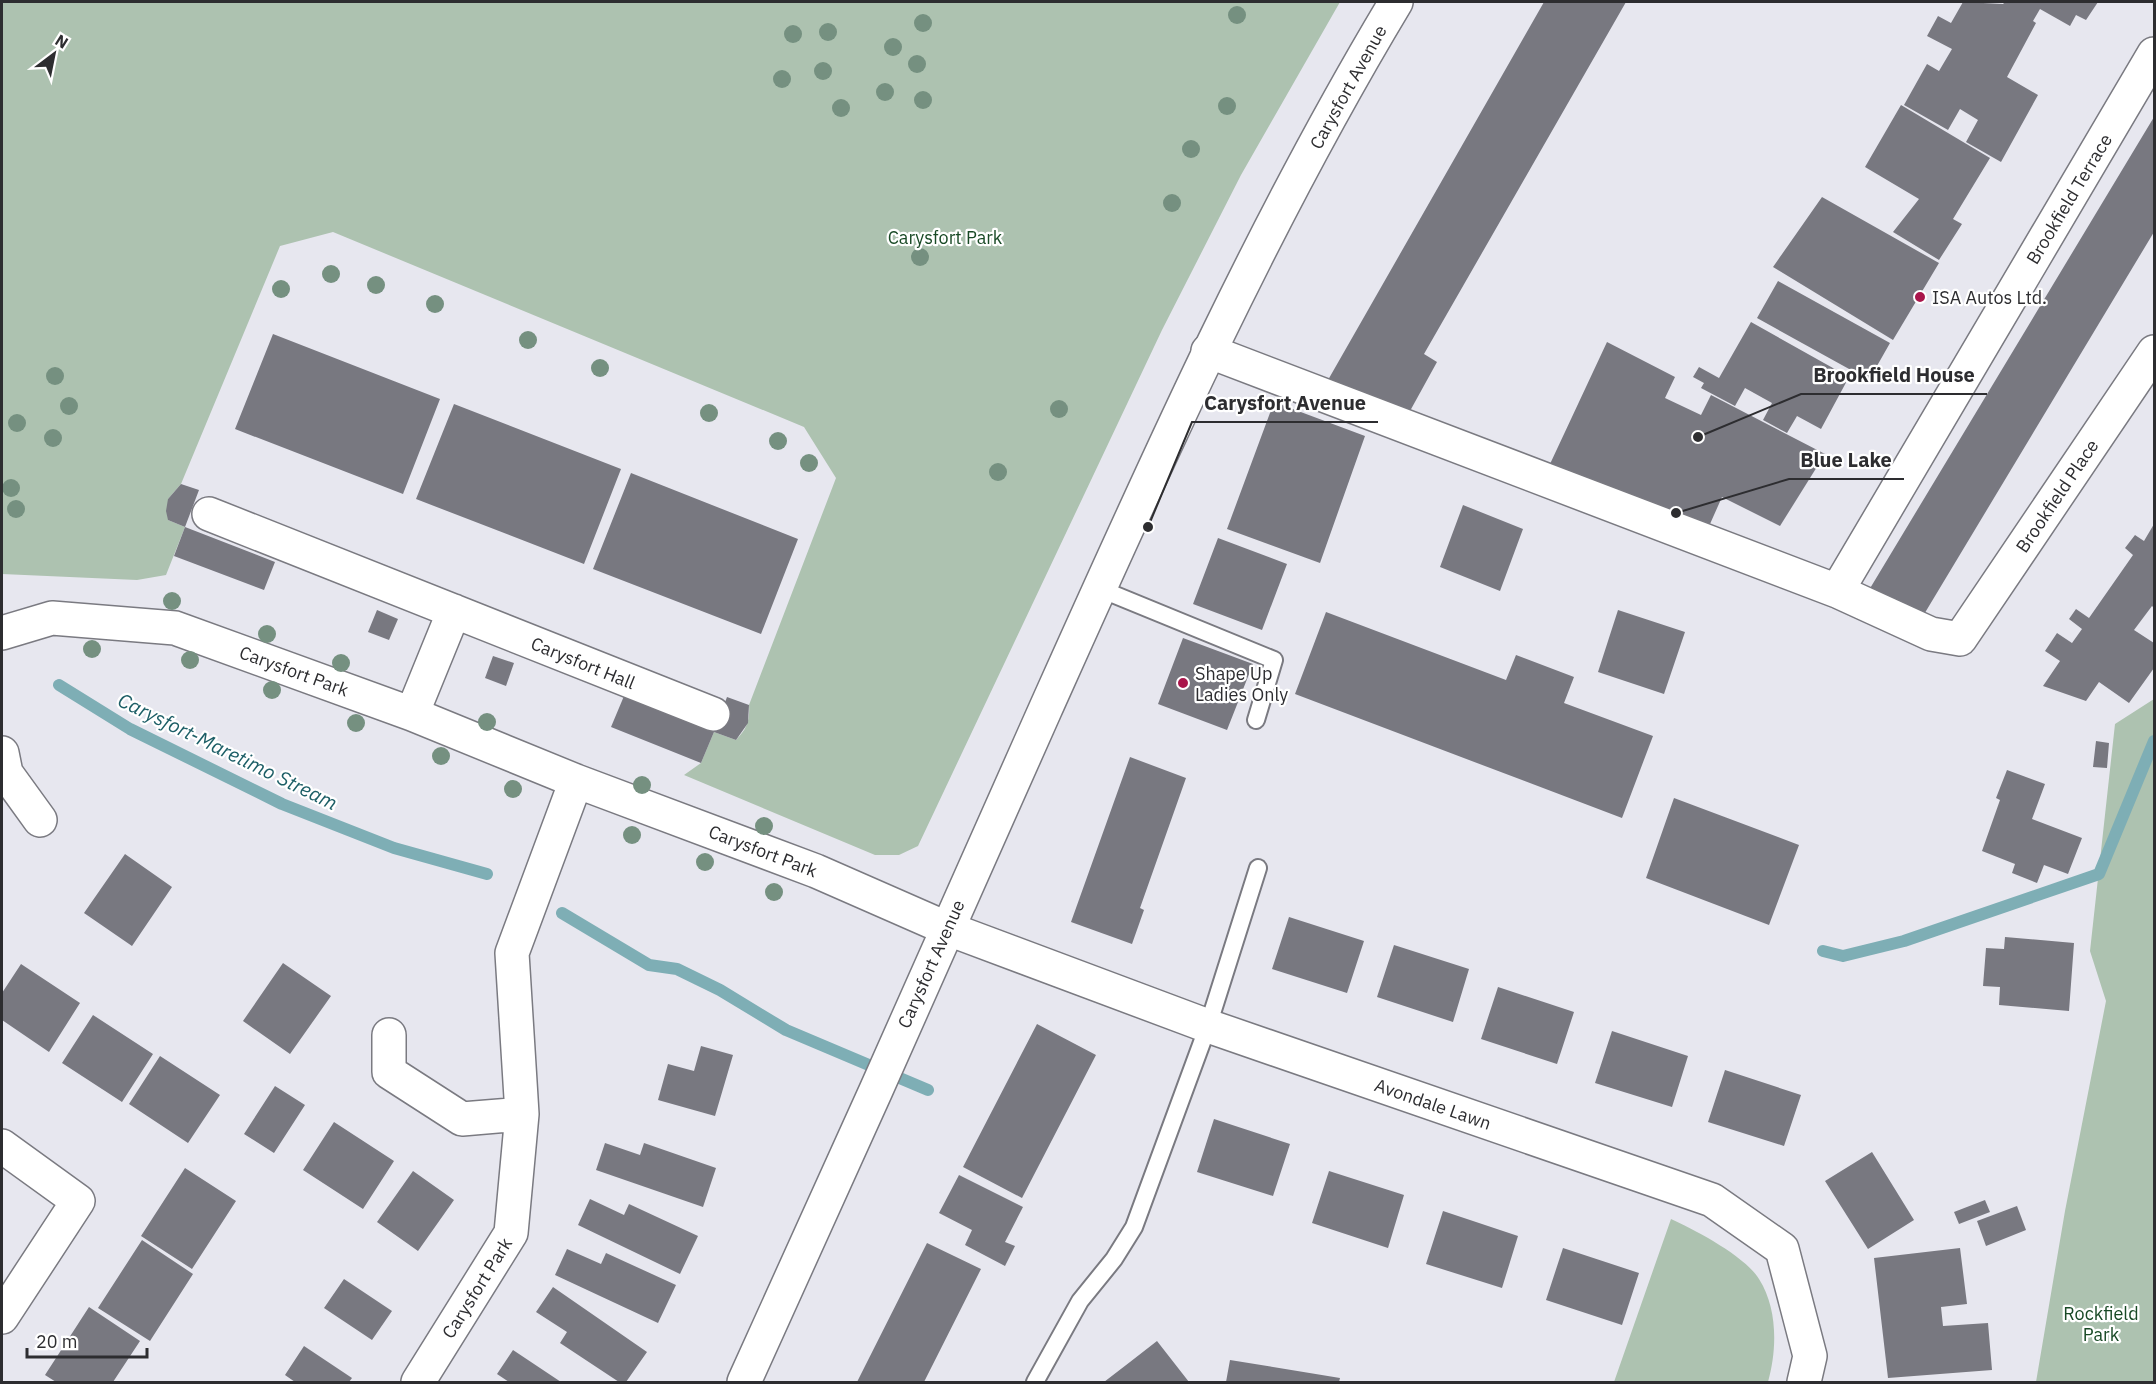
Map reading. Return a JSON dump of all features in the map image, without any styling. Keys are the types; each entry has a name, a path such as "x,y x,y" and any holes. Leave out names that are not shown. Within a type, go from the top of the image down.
{"street":[{"name":"Carysfort Avenue","path":"744,1383 1098,588 1208,351 1282,204 1351,77 1396,2"},
{"name":"Brookfield Terrace","path":"1837,591 2154,54"},
{"path":"1208,351 1837,591"},
{"name":"Brookfield Place","path":"1837,591 1931,634 1960,639 2154,352"},
{"name":"Carysfort Hall","path":"209,514 713,714"},
{"path":"412,714 454,612"},
{"name":"Carysfort Park","path":"2,633 52,618 174,628 412,714 576,781 816,871 946,928"},
{"path":"2,753 6,773 40,820"},
{"name":"Carysfort Park","path":"418,1383 512,1233 522,1114 512,953 576,781"},
{"name":"Avondale Lawn","path":"946,928 1208,1026 1712,1200 1782,1249 1810,1356 1804,1383"},
{"path":"389,1035 389,1072 462,1119 522,1114"},
{"path":"2,1146 78,1201 2,1317"}],"lane":[{"path":"1098,588 1274,660 1256,720"},
{"path":"1035,1383 1080,1301 1114,1259 1134,1227 1208,1026 1258,868"}],"green space":[{"name":"Carysfort Park","path":"2,2 1340,2 1241,175 1162,330 918,846 899,855 875,855 684,775 701,763 714,732 736,740 743,732 748,720 749,705 836,478 804,427 333,232 280,246 181,484 168,499 168,520 185,527 166,575 137,580 2,574"},
{"name":"Rockfield Park","path":"2154,699 2154,1382 2036,1382 2065,1211 2106,1001 2090,951 2115,724"},
{"path":"1671,1219 1706,1237 1743,1261 1759,1279 1773,1316 1773,1357 1768,1382 1614,1382"}],"building":[{"path":"1544,2 1626,2 1424,354 1437,362 1410,411 1328,380"},
{"path":"1963,2 2003,4 2005,2 2098,2 2086,20 2076,15 2070,26 2040,9 2033,21 2036,23 2007,77 2038,95 2001,162 1966,142 1978,120 1960,109 1948,130 1904,105 1927,64 1939,71 1952,49 1927,36 1938,16 1951,23"},
{"path":"1901,105 1990,158 1953,219 1962,224 1939,260 1893,232 1919,199 1865,167"},
{"path":"2154,117 2154,232 1917,626 1866,595"},
{"path":"1822,197 1939,263 1893,340 1773,267"},
{"path":"1778,281 1890,343 1869,380 1757,318"},
{"path":"1751,322 1849,377 1821,429 1797,416 1787,433 1763,420 1772,403 1745,388 1735,406 1701,388 1704,383 1693,377 1699,367 1719,378"},
{"path":"273,334 440,399 403,494 235,429"},
{"path":"1607,342 1675,377 1665,398 1701,415 1711,395 1825,454 1780,526 1722,497 1710,524 1550,464"},
{"path":"1274,402 1365,436 1320,563 1227,529"},
{"path":"454,404 621,469 584,564 416,499"},
{"path":"631,473 798,539 761,634 593,569"},
{"path":"181,484 199,490 185,527 168,520 166,511 168,499"},
{"path":"1463,505 1523,529 1500,591 1440,567"},
{"path":"2154,524 2154,608 2152,606 2134,630 2154,643 2154,668 2129,703 2099,682 2086,701 2043,686 2060,661 2045,651 2057,633 2072,643 2082,629 2069,619 2076,609 2089,618 2133,555 2125,548 2135,535 2144,541"},
{"path":"185,527 275,562 264,590 174,556"},
{"path":"1218,538 1287,564 1262,630 1193,604"},
{"path":"377,610 398,619 389,640 368,632"},
{"path":"1618,610 1685,632 1664,694 1598,672"},
{"path":"1326,612 1506,680 1516,655 1574,677 1564,703 1653,736 1622,818 1295,694"},
{"path":"1183,638 1253,664 1227,730 1158,704"},
{"path":"493,656 514,663 506,686 485,678"},
{"path":"624,696 714,732 701,763 611,727"},
{"path":"727,697 749,705 748,723 736,740 714,732"},
{"path":"2096,741 2109,743 2107,768 2093,767"},
{"path":"1130,757 1186,778 1140,908 1144,910 1132,944 1071,922"},
{"path":"2007,770 2045,784 2032,819 2082,838 2068,874 2044,865 2037,883 2012,873 2015,864 1982,851 2000,800 1996,798"},
{"path":"1674,798 1799,845 1769,925 1646,878"},
{"path":"125,854 172,887 132,946 84,913"},
{"path":"1289,917 1364,941 1347,993 1272,969"},
{"path":"2005,937 2074,943 2069,1011 1999,1005 2000,987 1983,986 1986,948 2004,949"},
{"path":"1394,945 1469,969 1453,1022 1377,997"},
{"path":"283,963 331,996 290,1054 243,1021"},
{"path":"21,964 80,1003 49,1052 2,1020 2,993"},
{"path":"1498,987 1574,1012 1557,1064 1481,1039"},
{"path":"93,1015 153,1054 122,1102 62,1063"},
{"path":"1037,1024 1096,1055 1022,1198 963,1167"},
{"path":"1612,1031 1688,1056 1672,1107 1595,1083"},
{"path":"701,1046 733,1055 715,1116 658,1100 668,1064 694,1071"},
{"path":"160,1056 220,1095 188,1143 129,1104"},
{"path":"1725,1070 1801,1095 1784,1146 1708,1122"},
{"path":"275,1086 305,1105 274,1153 244,1134"},
{"path":"1214,1119 1290,1144 1273,1196 1197,1172"},
{"path":"334,1122 394,1161 363,1209 303,1170"},
{"path":"605,1143 640,1155 644,1143 716,1168 703,1207 596,1170"},
{"path":"1872,1152 1914,1220 1868,1249 1825,1181"},
{"path":"185,1168 236,1201 192,1269 141,1236"},
{"path":"413,1171 454,1200 418,1251 377,1222"},
{"path":"1329,1171 1404,1195 1388,1248 1312,1223"},
{"path":"959,1175 1023,1207 1005,1242 1015,1246 1005,1266 965,1245 972,1230 939,1213"},
{"path":"590,1199 624,1215 629,1204 698,1236 680,1274 578,1225"},
{"path":"1985,1200 1990,1212 1959,1224 1954,1212"},
{"path":"2017,1206 2026,1230 1986,1246 1977,1221"},
{"path":"1443,1211 1518,1236 1502,1288 1426,1264"},
{"path":"142,1240 193,1274 150,1341 98,1308"},
{"path":"927,1243 981,1269 924,1382 857,1382"},
{"path":"1563,1248 1639,1273 1622,1325 1546,1300"},
{"path":"1960,1248 1967,1304 1941,1307 1943,1326 1988,1323 1992,1370 1888,1378 1874,1258"},
{"path":"567,1249 601,1264 606,1253 676,1285 658,1323 555,1275"},
{"path":"344,1279 392,1311 372,1340 324,1308"},
{"path":"553,1287 647,1352 626,1382 619,1382 560,1343 567,1332 536,1312"},
{"path":"89,1307 140,1341 113,1382 56,1382 45,1375"},
{"path":"1157,1341 1189,1382 1104,1382 1130,1362"},
{"path":"304,1346 352,1378 349,1382 295,1382 285,1375"},
{"path":"513,1350 561,1382 509,1382 497,1374"},
{"path":"1230,1360 1340,1378 1339,1382 1226,1382"}],"waterway":[{"name":"Carysfort-Maretimo Stream","path":"59,685 130,729 282,804 394,848 487,874"},
{"name":"Carysfort-Maretimo Stream","path":"1823,951 1843,956 1904,941 2099,874 2154,741"},
{"name":"Carysfort-Maretimo Stream","path":"562,913 649,965 677,969 720,990 786,1030 928,1090"}],"place":[{"name":"ISA Autos Ltd.","path":"1920,297"},
{"name":"Brookfield House","path":"1698,437"},
{"name":"Blue Lake","path":"1676,513"},
{"name":"Carysfort Avenue","path":"1148,527"},
{"name":"Shape Up Ladies Only","path":"1183,683"}]}
